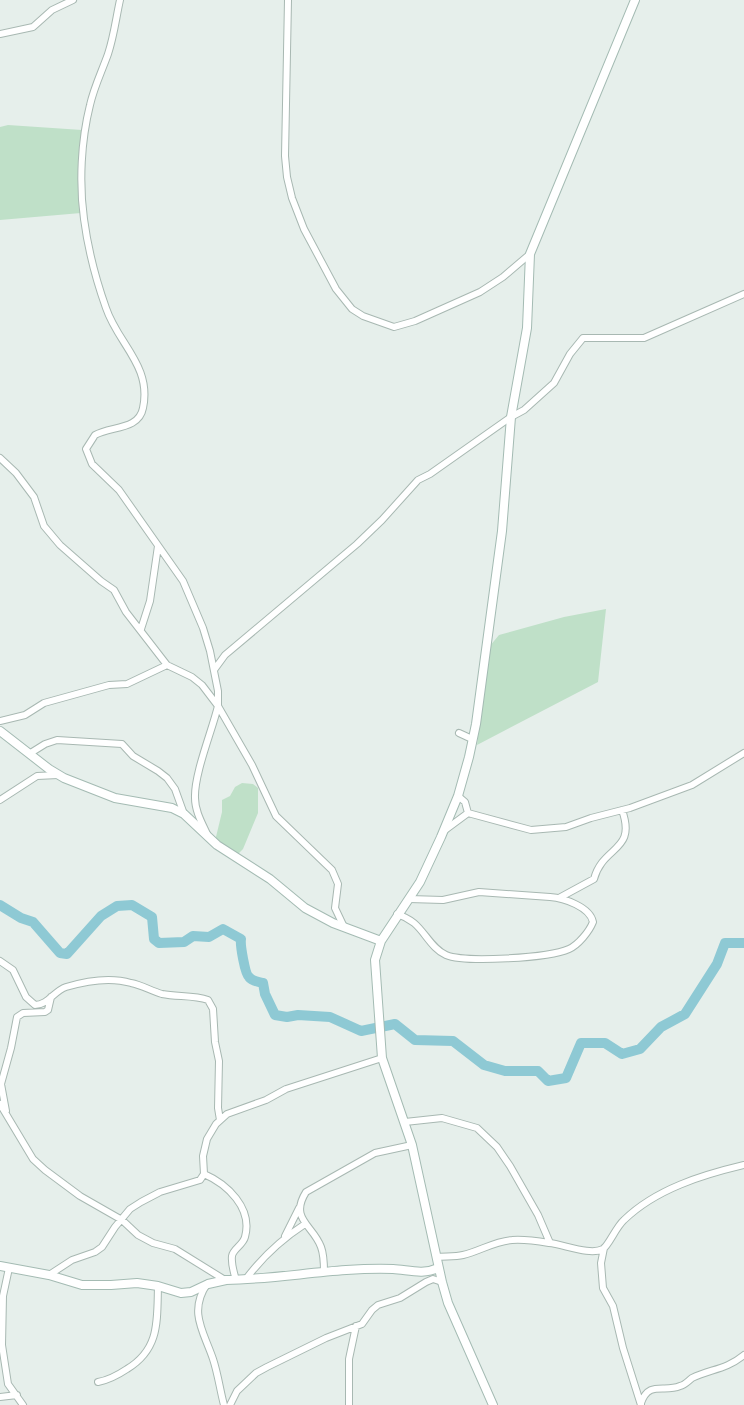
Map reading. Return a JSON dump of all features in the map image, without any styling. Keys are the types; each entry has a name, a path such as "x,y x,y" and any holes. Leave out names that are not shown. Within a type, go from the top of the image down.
{"street":[{"path":"0,34 33,27 52,10 73,0"},
{"path":"120,0 109,51 90,104 86,124 82,170 84,216 88,242 106,308 144,377 145,393 143,410 135,422 97,433 92,437 86,449 92,464 119,490 183,581 203,627 214,670 218,706 196,784 195,800 208,836"},
{"path":"288,0 285,156 287,177 304,229 326,273 344,301 363,316 394,327 425,317 480,292 503,277 530,254"},
{"path":"493,1405 448,1303 438,1269 412,1145 382,1058 375,960 381,941 410,898 444,831 458,796 476,724 502,531 511,417 527,328 530,254 635,0"},
{"path":"214,670 225,655 370,532 418,480 524,410 554,383 570,354 583,338 644,338 744,294"},
{"path":"0,458 16,473 34,497 44,526 60,545 114,591 126,612 167,665 192,677 202,685 218,706 252,765 276,816 332,870 338,884 334,908 345,928"},
{"path":"141,629 150,602 158,559 158,546"},
{"path":"0,721 26,715 44,703 109,685 127,684 167,665"},
{"path":"1,731 58,775 115,798 172,808 184,814 217,845 270,879 305,908 345,928 381,941"},
{"path":"459,733 472,739"},
{"path":"29,754 57,740 122,744 133,756 167,778 175,789 184,814"},
{"path":"468,813 524,828 541,830 566,827 692,785 744,753"},
{"path":"0,800 37,777 58,775"},
{"path":"458,796 465,802 468,813"},
{"path":"559,898 594,879 597,868 622,844 628,826 622,810"},
{"path":"444,831 468,813"},
{"path":"398,914 412,921 440,952 448,956 468,959 537,958 558,953 575,946 592,926 592,918 584,908 559,898 479,892 443,900 410,898"},
{"path":"0,961 13,970 30,1002 35,1005 40,1005 63,988 114,980 130,982 163,994 185,995 208,1000 213,1010 219,1061 220,1120"},
{"path":"6,1112 1,1084 17,1017 23,1013 48,1011 52,997"},
{"path":"49,1275 72,1260 95,1252 102,1247 130,1209 141,1202 160,1192 200,1180 204,1174 202,1164 204,1148 212,1131 220,1120 235,1110 266,1100 286,1089 382,1058"},
{"path":"0,1104 33,1159 45,1170 80,1196 122,1220 138,1235 153,1243 175,1249 226,1280"},
{"path":"405,1122 442,1118 477,1128 497,1147 510,1166 538,1215 550,1243"},
{"path":"284,1238 300,1202 309,1190 349,1169 369,1155 412,1145"},
{"path":"641,1405 623,1348 613,1306 603,1288 601,1263 604,1248 615,1228 651,1199 702,1176 744,1165"},
{"path":"204,1174 224,1184 237,1201 245,1217 244,1239 234,1251 232,1258 236,1280"},
{"path":"299,1207 305,1224 320,1245 324,1272"},
{"path":"246,1279 256,1265 284,1238 305,1224"},
{"path":"436,1257 462,1255 512,1240 550,1243 587,1251 604,1248"},
{"path":"23,1405 8,1384 4,1369 1,1335 4,1267 49,1275 82,1285 136,1283 187,1293 208,1284 226,1280 386,1269 425,1273 438,1269"},
{"path":"230,1405 237,1391 256,1373 308,1346 362,1324 378,1305 400,1298 426,1282 434,1280 442,1282"},
{"path":"208,1284 200,1295 198,1316 213,1359 224,1405"},
{"path":"98,1382 113,1378 138,1362 149,1349 157,1320 158,1286"},
{"path":"349,1405 348,1359 356,1326"},
{"path":"641,1405 644,1395 650,1391 665,1387 680,1387 693,1378 729,1365 744,1355"},
{"path":"0,1397 17,1395"}],"green space":[{"path":"8,125 82,130 81,213 0,220 0,127"},
{"path":"606,609 598,682 477,745 489,647 499,635 564,617"},
{"path":"242,783 253,784 258,788 258,813 243,849 238,854 215,841 222,812 222,800 230,796 235,787"}],"waterway":[{"path":"0,905 21,918 33,922 60,953 67,954 101,916 117,906 132,905 152,917 154,939 159,943 184,942 193,936 209,937 223,929 241,939 247,975 263,983 265,994 275,1015 330,1017 361,1031 395,1024 415,1040 453,1041 484,1065 505,1071 538,1071 548,1081 566,1078 581,1043 605,1043 622,1054 640,1049 661,1027 685,1014 717,964 725,943 744,943"}]}
